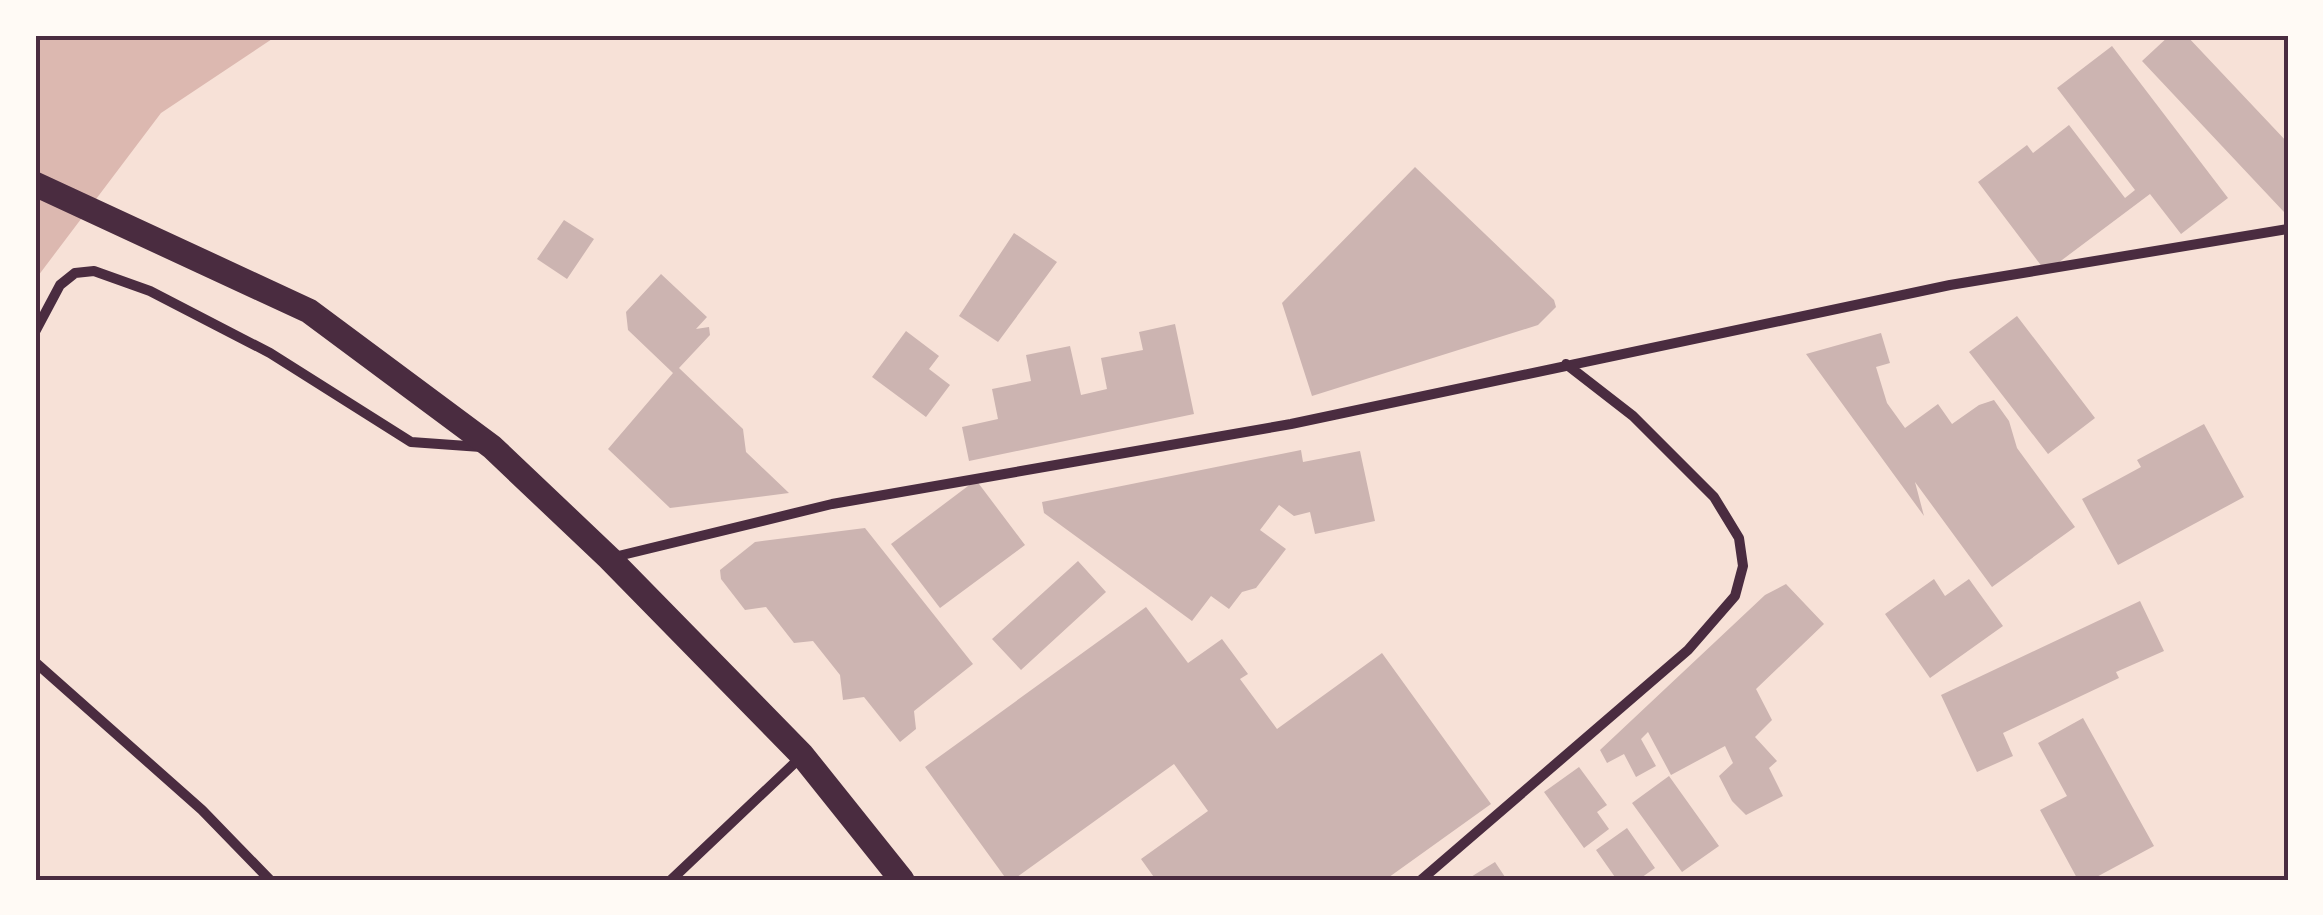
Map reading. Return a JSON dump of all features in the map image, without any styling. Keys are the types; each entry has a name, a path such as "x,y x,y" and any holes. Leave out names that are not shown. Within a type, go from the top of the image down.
{"main road":[{"path":"35,184 309,311 492,447 609,558 802,755 902,880"}],"street":[{"path":"609,558 832,504 1291,424 1950,285 2288,229"},
{"path":"35,332 60,285 75,273 94,271 150,291 270,354 411,442 492,447"},
{"path":"1421,880 1688,650 1735,596 1743,566 1739,538 1714,498 1633,416 1566,364"},
{"path":"35,662 202,810 270,880"},
{"path":"671,880 802,755"}],"shaded area":[{"path":"35,35 284,35 272,39 161,113 35,280"}],"building":[{"path":"2170,35 2186,35 2288,143 2288,208 2284,212 2142,61"},
{"path":"2112,46 2228,198 2181,234 2150,194 2046,272 1978,182 2027,145 2033,153 2069,125 2125,198 2135,190 2057,88"},
{"path":"1415,167 1554,300 1556,307 1538,325 1312,396 1282,303"},
{"path":"564,220 594,239 567,279 537,259"},
{"path":"1014,233 1057,262 998,342 959,316"},
{"path":"661,274 707,317 696,329 709,327 710,335 679,368 743,429 746,452 789,493 670,508 608,449 673,373 628,330 626,312"},
{"path":"2017,316 2095,418 2048,454 1969,352"},
{"path":"1175,324 1194,414 969,461 962,427 998,419 992,389 1031,381 1026,355 1070,346 1081,395 1107,389 1101,358 1143,350 1139,332"},
{"path":"906,331 939,356 929,369 950,385 926,417 872,377"},
{"path":"1881,333 1890,363 1876,367 1887,403 1905,428 1938,404 1952,424 1979,405 1994,400 2009,421 2017,448 2075,527 1992,587 1915,482 1924,516 1806,354"},
{"path":"2204,424 2244,497 2118,565 2082,499 2141,467 2137,460"},
{"path":"1301,450 1303,462 1360,451 1375,521 1315,534 1310,512 1294,516 1279,505 1260,530 1286,549 1256,588 1242,592 1229,609 1211,596 1192,621 1044,513 1042,502"},
{"path":"976,480 1025,545 940,608 891,544"},
{"path":"865,528 973,664 914,711 916,729 900,742 864,697 843,700 840,675 813,641 794,643 766,607 745,610 721,579 720,570 755,542"},
{"path":"1078,561 1106,592 1021,670 992,639"},
{"path":"1934,579 1945,596 1969,579 2003,626 1930,678 1885,614"},
{"path":"1786,584 1824,624 1756,689 1772,720 1755,737 1777,761 1769,768 1783,796 1746,815 1732,801 1719,776 1733,763 1725,746 1671,775 1648,732 1641,739 1656,766 1636,777 1624,754 1607,763 1600,750 1765,595"},
{"path":"2140,601 2164,651 2116,672 2119,678 2003,733 2013,756 1977,772 1941,695"},
{"path":"1146,607 1188,663 1222,639 1248,674 1240,679 1277,729 1382,653 1491,804 1385,880 1156,880 1141,859 1208,811 1174,764 1013,880 1007,880 925,767"},
{"path":"2083,718 2154,846 2091,880 2078,880 2040,810 2067,796 2038,743"},
{"path":"1579,767 1607,805 1597,812 1609,829 1584,848 1544,792"},
{"path":"1669,776 1719,846 1682,872 1632,803"},
{"path":"1627,828 1655,868 1638,880 1617,880 1596,850"},
{"path":"1495,862 1507,880 1466,880"}]}
